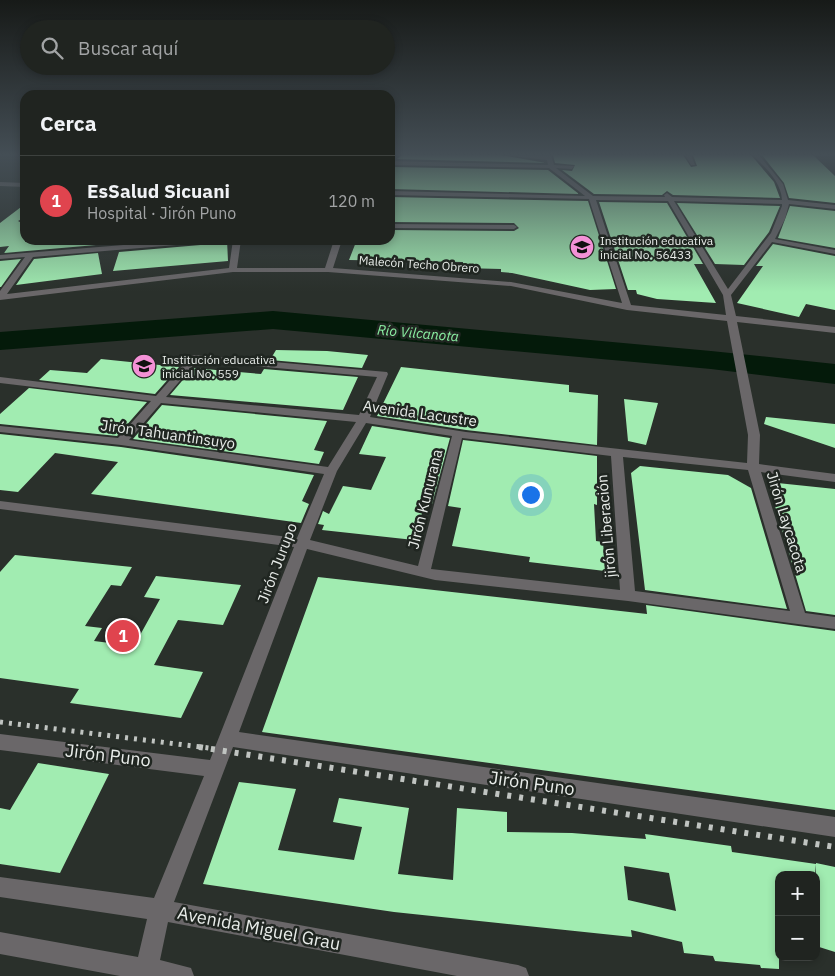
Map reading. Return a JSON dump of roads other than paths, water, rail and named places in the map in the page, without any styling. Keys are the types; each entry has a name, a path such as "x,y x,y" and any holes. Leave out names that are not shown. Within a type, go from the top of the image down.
{"street":[{"path":"593,201 627,307"},
{"name":"Jirón Laycacota","path":"670,201 727,295 754,435 753,467 799,617"},
{"path":"727,295 771,240 785,214 786,201"},
{"path":"795,201 835,207"},
{"path":"395,226 514,227"},
{"path":"771,240 835,252"},
{"path":"0,256 30,256 155,245"},
{"path":"233,270 236,245"},
{"path":"328,270 336,245"},
{"path":"0,297 30,256"},
{"name":"Malecón Techo Obrero","path":"0,297 233,270 328,270 511,284 627,307 734,324 835,330"},
{"name":"Jirón Jurupo","path":"145,972 160,910 302,543 331,471 362,420 383,374 194,358 157,399"},
{"name":"Avenida Lacustre","path":"0,380 157,399 362,420 458,434 835,478"},
{"path":"121,442 157,399"},
{"name":"Jirón Tahuantinsuyo","path":"0,429 121,442 331,471"},
{"name":"Jirón Kunurana","path":"423,572 458,434"},
{"name":"jirón Liberación","path":"617,453 628,596"},
{"path":"0,505 302,543 423,572 799,617 835,623"},
{"name":"Jirón Puno","path":"228,738 835,827"},
{"name":"Jirón Puno","path":"0,742 216,769"},
{"name":"Avenida Miguel Grau","path":"0,887 160,910 518,976"},
{"path":"0,943 145,972 183,976"}],"waterway":[{"name":"Río Vilcanota","path":"0,341 273,320 711,360 835,374"}],"railway":[{"path":"0,722 209,748"},
{"path":"199,747 835,847"}],"place":[{"name":"Institución educativa inicial No. 56433","path":"582,247"},
{"name":"Institución educativa inicial No. 559","path":"144,366"},
{"name":"EsSalud Sicuani","path":"123,636"}]}
